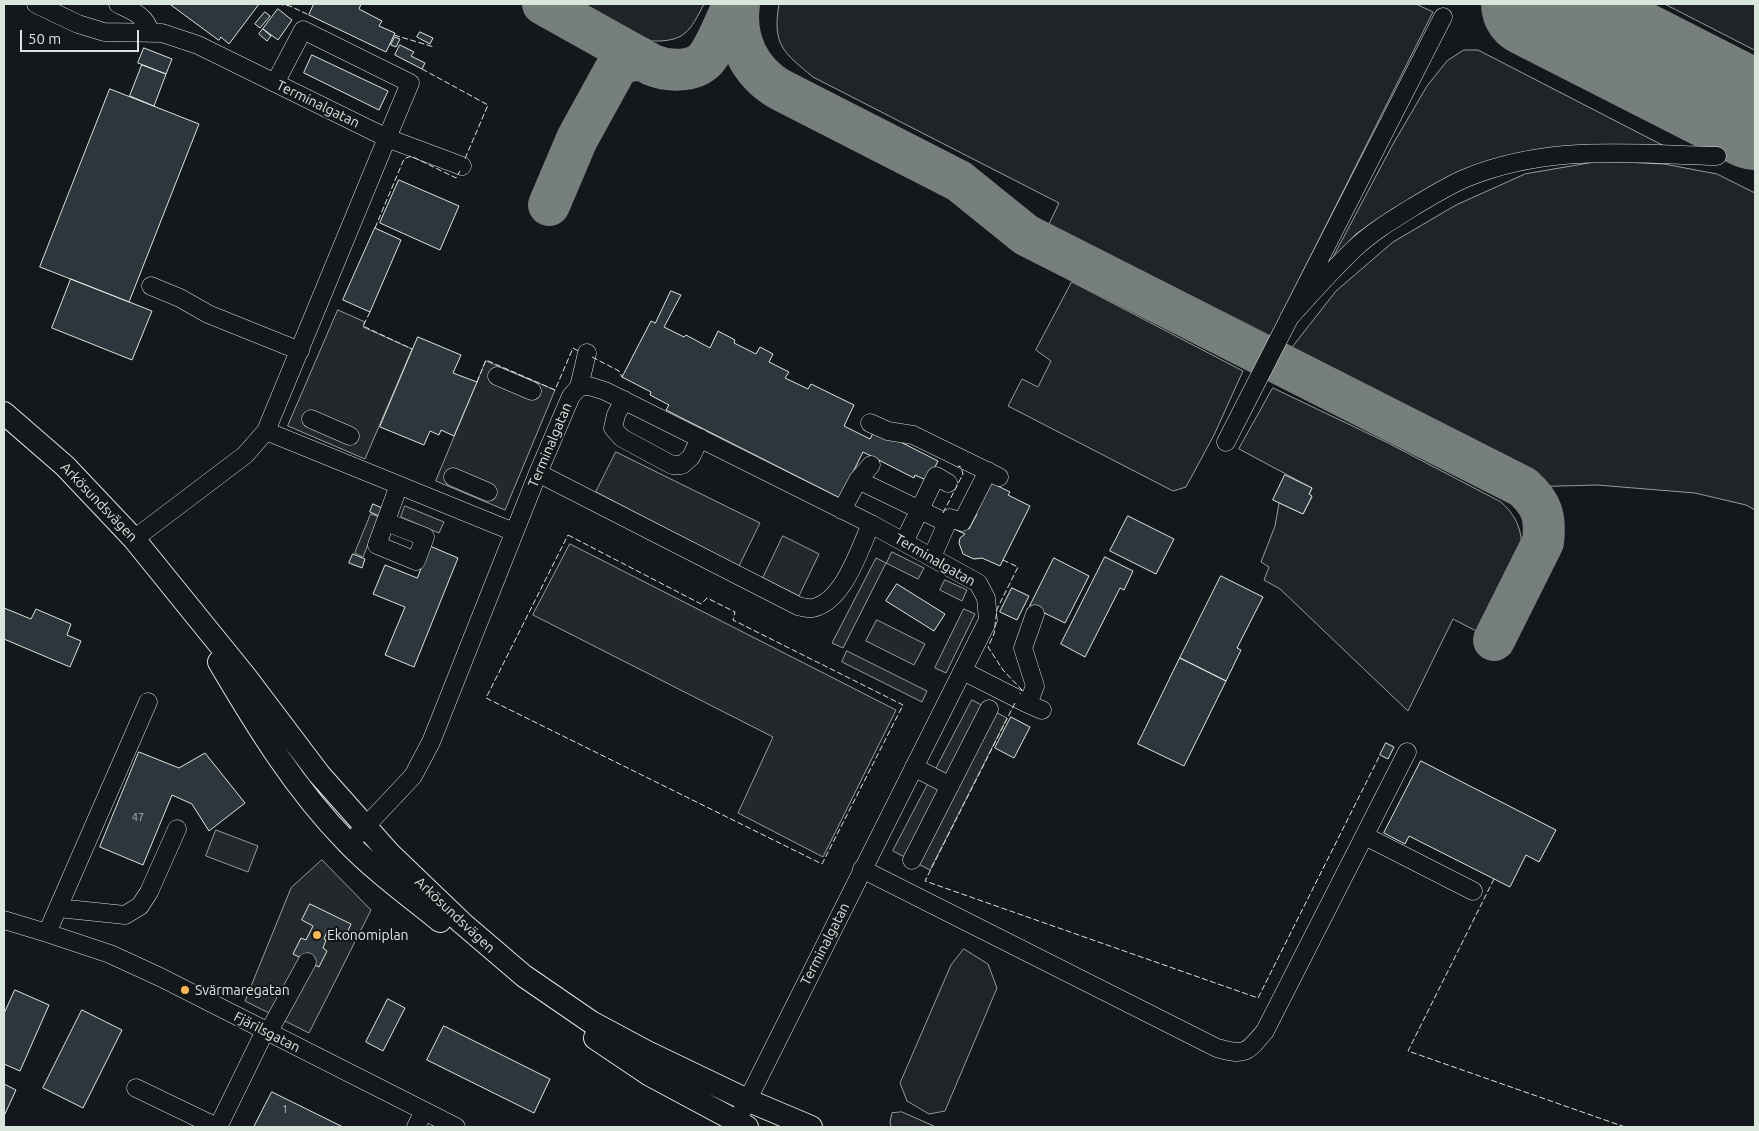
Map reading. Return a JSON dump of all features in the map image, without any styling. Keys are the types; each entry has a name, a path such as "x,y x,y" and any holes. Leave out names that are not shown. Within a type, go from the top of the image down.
{"main road":[{"name":"Arkösundsvägen","path":"4,413 65,466 134,539 245,676 319,774 390,854 462,923 524,976 591,1022 647,1052 747,1100 811,1127"},
{"name":"Arkösundsvägen","path":"183,601 273,750 312,803 349,844 480,953 561,1015 650,1075 739,1126"}],"street":[{"name":"Terminalgatan","path":"36,4 78,24 104,32 162,33 198,45 387,138 462,166"},
{"path":"118,4 141,9 150,32"},
{"path":"1226,442 1443,17"},
{"path":"134,539 244,455 266,431 410,83 303,30 275,83"},
{"path":"1289,318 1355,248 1382,226 1441,190 1465,178 1514,163 1571,154 1639,152 1717,156"},
{"path":"151,286 173,295 208,314 300,351"},
{"path":"578,386 587,353"},
{"path":"497,376 532,391"},
{"name":"Terminalgatan","path":"349,844 413,776 431,742 538,473 571,396 578,386 589,386 624,400 872,524 978,583 986,598 988,620 747,1100 739,1126"},
{"path":"624,400 616,415 613,428 622,438 672,465 682,465 691,457 700,438"},
{"path":"311,419 350,436"},
{"path":"870,423 888,431 912,435 994,474 962,522 950,518 947,522 932,557"},
{"path":"321,453 332,428"},
{"path":"266,431 514,532"},
{"path":"842,510 858,480 871,465"},
{"path":"538,473 776,596 798,606 811,608 826,603 835,596 845,582 872,524"},
{"path":"904,542 936,476 948,483"},
{"path":"453,477 480,489 462,510"},
{"path":"858,480 947,522"},
{"path":"386,522 399,486"},
{"path":"963,671 1035,707 1035,686 1023,648 1035,614"},
{"path":"47,933 148,702"},
{"path":"912,860 989,709"},
{"path":"862,870 1217,1048 1235,1053 1250,1049 1265,1031 1406,752"},
{"path":"914,767 950,786"},
{"path":"58,908 125,916 140,906 149,892 177,829"},
{"path":"1365,836 1473,891"},
{"name":"Fjärilsgatan","path":"4,920 110,954 454,1127"},
{"path":"136,1088 218,1127 267,1032 307,962"},
{"path":"416,1127 424,1111"}],"shaded area":[{"path":"578,4 704,4 695,21 685,33 672,39 652,41"},
{"path":"779,4 1416,4 1433,12 1268,341 1051,228 1049,224 1059,203 813,77 787,54 782,46 777,29"},
{"path":"1665,4 1755,4 1755,50"},
{"path":"1464,50 1478,50 1668,148 1643,145 1441,182 1392,209 1356,234 1331,261 1393,144 1427,86 1447,61"},
{"path":"1601,161 1664,164 1717,174 1755,193 1755,510 1746,505 1695,493 1597,485 1523,487 1527,476 1289,351 1336,291 1393,242 1456,205 1525,174"},
{"path":"1072,282 1243,371 1214,435 1186,487 1173,491 1008,406 1022,379 1038,387 1051,361 1036,350"},
{"path":"338,310 365,322 363,327 412,349 365,459 288,426"},
{"path":"486,361 555,390 505,510 436,481"},
{"path":"1273,388 1386,442 1501,502 1513,516 1520,530 1522,546 1520,564 1484,635 1453,619 1408,711 1280,589 1264,580 1269,567 1261,562 1275,526 1279,503 1303,514 1312,497 1309,494 1312,488 1239,449"},
{"path":"616,452 760,523 739,566 596,492"},
{"path":"405,506 444,522 439,533 401,517"},
{"path":"371,514 379,517 363,557 355,553"},
{"path":"783,536 819,554 799,596 763,578"},
{"path":"570,544 896,710 823,857 738,813 773,737 533,615"},
{"path":"892,552 924,568 918,579 886,563"},
{"path":"876,558 886,563 843,648 832,643"},
{"path":"945,580 967,590 962,601 940,590"},
{"path":"964,609 975,614 946,673 935,668"},
{"path":"877,620 925,644 914,665 866,641"},
{"path":"847,651 927,691 922,702 842,662"},
{"path":"972,700 1007,718 930,870 893,851"},
{"path":"216,830 258,846 248,872 206,856"},
{"path":"322,860 371,910 309,1033 245,1001 291,888"},
{"path":"964,949 988,964 997,988 945,1111 929,1114 907,1101 900,1083 951,965"},
{"path":"902,1112 936,1127 891,1127 892,1113"}],"building":[{"path":"170,4 259,4 229,44 221,37 219,40"},
{"path":"314,4 361,4 359,9 382,21 379,26 395,33 386,52 309,15"},
{"path":"278,9 292,20 278,40 263,29"},
{"path":"265,12 270,16 260,28 255,24"},
{"path":"263,29 271,36 267,41 259,34"},
{"path":"420,32 433,38 430,44 417,37"},
{"path":"395,37 400,39 396,47 391,45"},
{"path":"400,45 414,52 411,56 425,63 422,69 395,55"},
{"path":"144,48 172,59 166,74 138,63"},
{"path":"312,55 388,91 379,110 304,73"},
{"path":"142,65 166,74 154,106 130,96"},
{"path":"110,89 199,124 129,302 40,267"},
{"path":"399,180 459,206 440,250 380,223"},
{"path":"375,228 401,240 370,312 343,300"},
{"path":"71,279 152,311 132,360 52,328"},
{"path":"671,291 681,295 664,327 684,337 686,335 710,348 718,331 735,340 734,343 756,354 760,347 773,354 769,362 789,372 785,378 808,389 811,384 854,405 844,426 870,439 873,433 881,432 938,461 928,481 915,475 914,478 863,452 840,498 666,410 669,405 650,395 651,392 622,377 651,321 655,323"},
{"path":"418,337 461,355 453,373 477,382 454,436 441,430 439,435 430,431 424,445 380,427"},
{"path":"1285,475 1312,488 1309,494 1312,496 1303,514 1273,500"},
{"path":"988,481 1010,492 1008,495 1030,506 1000,566 982,558 974,559 963,554 959,543 960,538 965,534 950,527 953,521 969,529 977,514 972,512"},
{"path":"373,504 382,508 379,516 370,512"},
{"path":"1128,516 1174,539 1156,574 1110,551"},
{"path":"430,546 458,558 414,667 385,655 405,607 373,594 385,565 417,578"},
{"path":"353,554 365,559 362,568 349,563"},
{"path":"1105,557 1133,571 1124,590 1120,588 1085,657 1061,644"},
{"path":"1054,558 1089,576 1065,623 1030,606"},
{"path":"1221,576 1263,597 1237,648 1241,650 1226,681 1180,658"},
{"path":"897,584 945,614 934,631 886,601"},
{"path":"1012,588 1029,596 1017,620 1000,612"},
{"path":"4,608 31,619 36,609 71,624 67,635 81,641 70,667 4,639"},
{"path":"1180,658 1226,681 1184,766 1138,744"},
{"path":"1011,717 1030,727 1014,758 995,748"},
{"path":"1386,743 1394,747 1388,759 1380,755"},
{"path":"139,752 179,768 205,753 245,803 209,831 192,804 172,795 143,865 100,847"},
{"path":"1421,761 1556,830 1539,862 1526,855 1510,887 1409,836 1405,844 1384,833"},
{"name":"Ekonomiplan","path":"310,904 351,924 344,940 327,932 323,948 327,951 319,967 293,954 301,938 306,940 313,926 302,920"},
{"path":"15,990 49,1005 20,1071 4,1064 4,1014"},
{"path":"388,999 405,1008 383,1051 366,1042"},
{"path":"82,1010 122,1030 83,1108 43,1088"},
{"path":"444,1026 550,1079 534,1113 427,1060"},
{"path":"4,1084 16,1090 4,1116"},
{"path":"272,1092 343,1127 254,1127"}],"taxiway":[{"path":"543,4 652,65 665,69 679,70 693,67 705,60 717,41 734,4"},
{"path":"739,4 739,30 746,53 759,73 779,89 959,181 1026,235 1523,487 1535,499 1541,512 1544,525 1543,542 1494,640"},
{"path":"549,205 577,139 615,70 625,61 640,60 647,62"}],"runway":[{"path":"1535,4 1755,116"}],"fence":[{"path":"278,4 290,6 309,15"},
{"path":"394,35 434,47"},
{"path":"422,69 488,105 464,161"},
{"path":"375,228 404,159 411,156 456,178 460,171"},
{"path":"370,312 363,326 412,349"},
{"path":"477,382 486,360 555,390 573,348 580,352"},
{"path":"592,357 619,371 622,377"},
{"path":"943,513 963,474 961,467 958,466"},
{"path":"568,535 701,604 707,598 735,612 733,620 903,705 822,864 486,698 568,535"},
{"path":"1003,560 1018,567 997,609 994,634 988,647 1003,670 1022,690 1020,694"},
{"path":"1015,703 925,881 1258,998 1380,755"},
{"path":"1494,879 1408,1051 1625,1127"}],"place":[{"name":"Ekonomiplan","path":"317,935"},
{"name":"Svärmaregatan","path":"185,990"}]}
